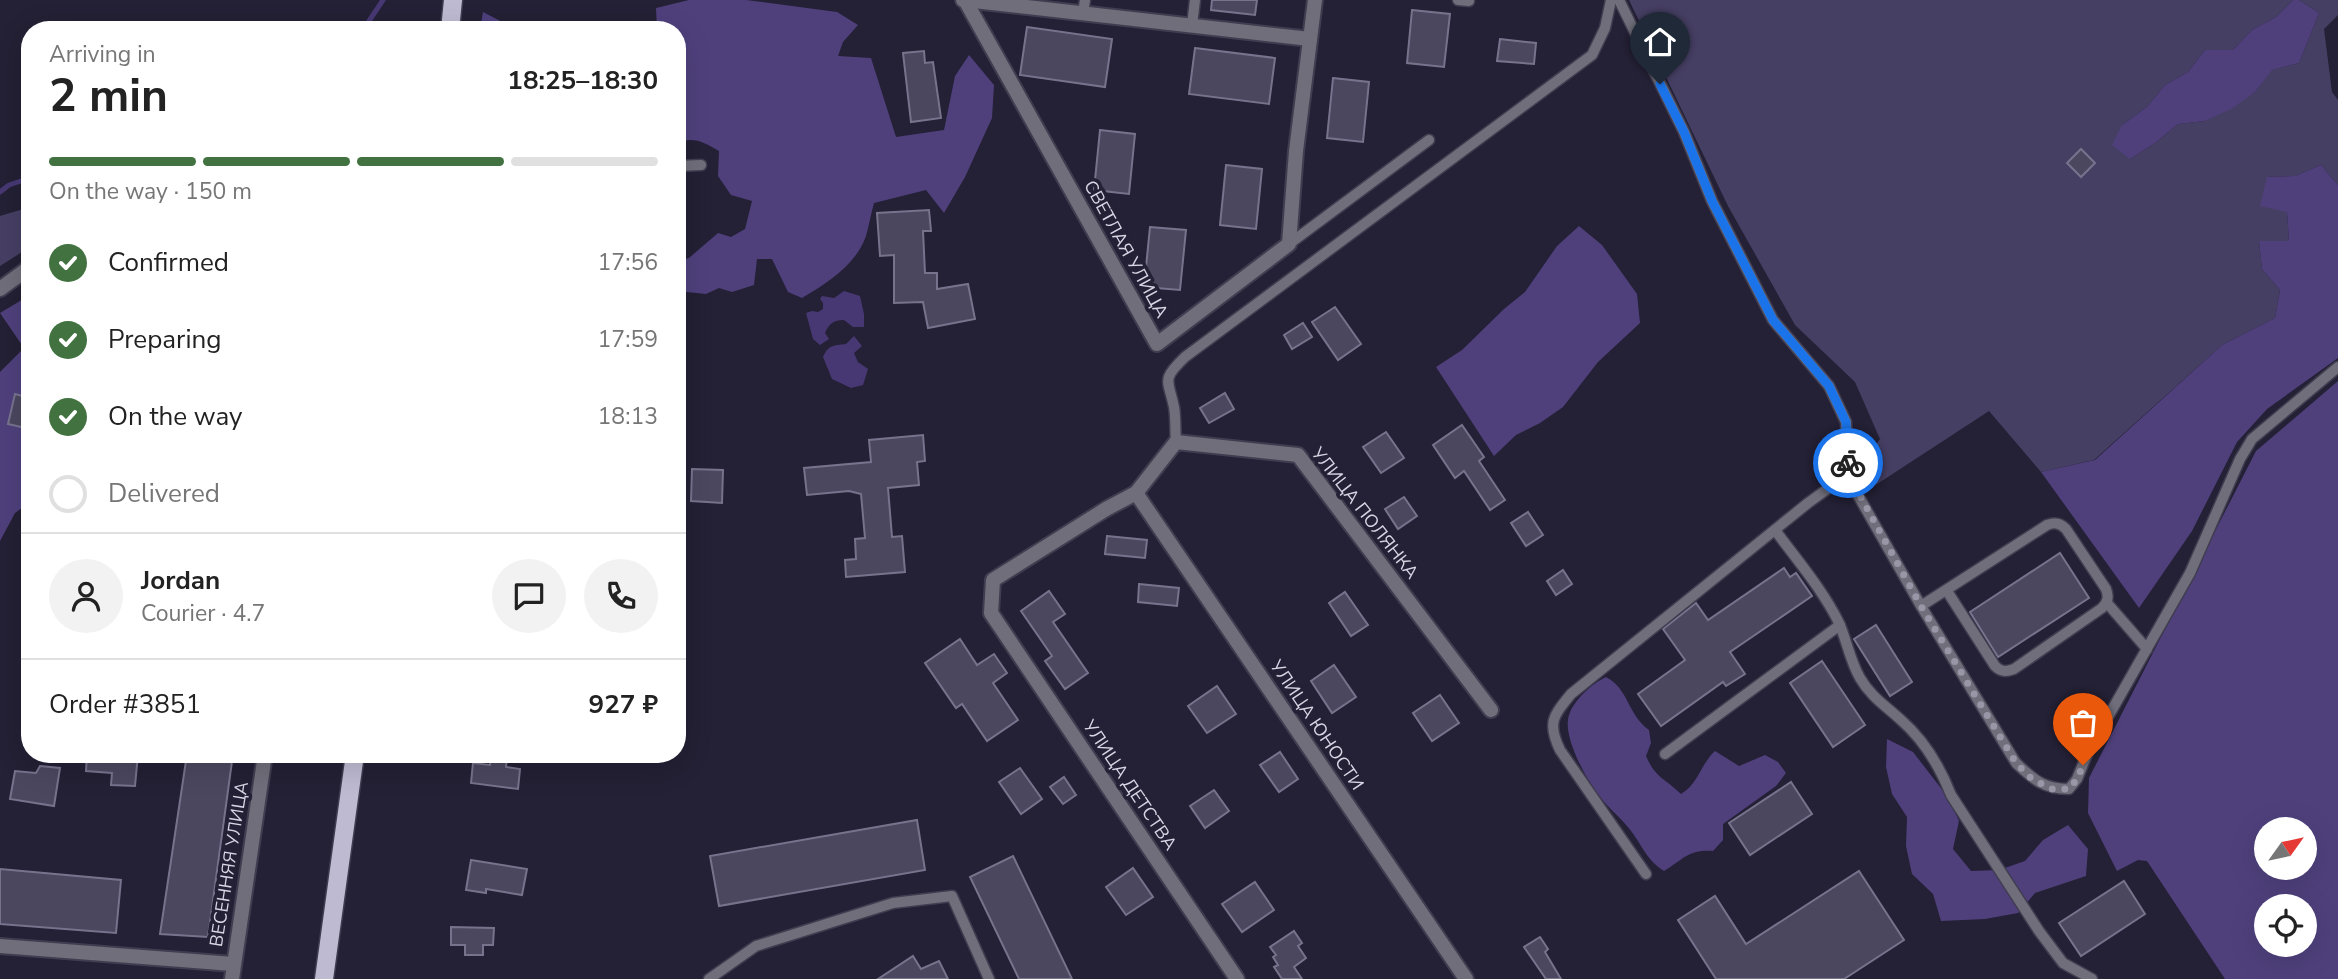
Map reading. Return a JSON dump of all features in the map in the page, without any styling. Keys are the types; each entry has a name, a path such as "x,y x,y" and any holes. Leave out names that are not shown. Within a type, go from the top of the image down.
{"main road":[{"path":"451,21 453,0"},
{"path":"324,979 354,763"}],"street":[{"path":"964,0 1084,6 1192,24 1310,38"},
{"name":"СВЕТЛАЯ УЛИЦА","path":"964,0 1157,344 1289,244"},
{"path":"1289,244 1296,152 1315,0"},
{"path":"0,289 21,274"},
{"path":"1136,493 1176,442"},
{"name":"УЛИЦА ПОЛЯНКА","path":"1176,442 1298,455 1491,710"},
{"name":"УЛИЦА ДЕТСТВА","path":"1136,493 993,580 991,613 1237,979"},
{"name":"УЛИЦА ЮНОСТИ","path":"1136,493 1466,979"},
{"name":"ВЕСЕННЯЯ УЛИЦА","path":"232,972 264,763"},
{"path":"0,946 232,972"}],"lane":[{"path":"1192,24 1195,0"},
{"path":"1176,442 1174,408 1167,386 1170,371 1185,357 1592,55 1605,28 1611,0"},
{"path":"1619,0 1684,132 1712,201 1773,320 1829,386 1846,422 1848,474 1921,606 2016,763 2032,779 2052,789 2069,789 2077,779 2088,752 2190,573 2240,459 2252,439 2338,367"},
{"path":"1289,244 1429,140"},
{"path":"686,166 701,165"},
{"path":"1646,874 1560,750 1552,733 1555,713 1571,694 1848,474"},
{"path":"1921,606 2054,523 2061,524 2066,529 2108,596 2107,603 2014,670 2007,672 2000,671 1995,666 1947,591"},
{"path":"1775,530 1824,596 1840,625 1859,678 1873,697 1903,721 1923,743 1951,795 2039,931 2063,963 2092,979"},
{"path":"2107,603 2147,649"},
{"path":"1665,754 1840,625"},
{"path":"709,979 756,946 893,903 951,896 989,979"}],"shaded area":[{"path":"689,0 746,0 837,12 858,25 843,42 838,56 871,58 896,137 944,130 955,76 969,55 994,85 992,118 965,177 944,213 926,190 874,203 866,236 855,256 831,279 802,298 788,292 772,259 757,259 754,285 732,292 719,288 706,294 686,292 686,259 718,233 731,237 745,229 752,201 731,195 718,176 719,151 698,141 686,141 686,21 657,21 656,8"},
{"path":"1629,0 2293,0 2276,17 2252,30 2233,50 2205,50 2188,72 2165,85 2147,107 2122,125 2130,159 2178,124 2205,121 2255,92 2271,70 2299,63 2319,13 2299,0 2338,0 2338,15 2324,29 2332,92 2338,100 2338,185 2321,165 2295,176 2267,177 2287,212 2289,241 2259,241 2262,269 2280,290 2275,318 2222,345 2094,460 2041,472 1989,411 1868,490 1860,470 1880,439 1855,382 1795,325 1728,206"},
{"path":"2293,0 2299,0 2319,13 2299,63 2272,70 2255,92 2231,109 2205,121 2178,124 2130,159 2112,145 2122,125 2147,107 2165,85 2188,72 2205,50 2233,50 2252,30 2276,17"},
{"path":"483,12 500,21 482,21"},
{"path":"2321,165 2338,185 2338,358 2267,409 2237,442 2192,531 2139,608 2041,472 2095,460 2222,345 2275,318 2280,290 2262,269 2259,241 2289,241 2287,212 2260,206 2267,177 2295,176"},
{"path":"21,210 21,253 0,266 0,216"},
{"path":"1579,226 1602,245 1637,294 1640,323 1598,362 1563,407 1516,435 1494,456 1436,367 1462,350 1525,292 1557,246"},
{"path":"844,291 860,296 864,327 853,327 844,320 834,322 825,333 829,339 820,345 813,339 806,313 823,309 820,299 822,296 834,298"},
{"path":"21,300 21,344 0,313"},
{"path":"854,336 862,346 854,353 858,362 868,369 863,385 851,388 832,379 823,357 829,348 846,344"},
{"path":"21,351 21,509 15,513 0,541 0,372"},
{"path":"2338,381 2338,979 2225,979 2147,861 2138,860 2117,871 2088,813 2089,778 2256,451"},
{"path":"1606,677 1619,688 1636,717 1649,730 1651,743 1646,756 1653,769 1681,794 1692,785 1715,751 1739,766 1765,755 1778,762 1786,773 1776,786 1723,824 1723,840 1713,851 1686,856 1664,871 1648,856 1632,832 1601,798 1588,779 1573,748 1568,720 1582,695"},
{"path":"1887,739 1913,752 1947,796 1959,821 1953,849 1971,871 1999,870 2025,861 2043,840 2068,825 2088,849 2086,876 2035,893 2018,913 1985,919 1941,921 1933,894 1912,874 1906,846 1907,817 1892,794 1886,767"}],"building":[{"path":"1212,0 1257,0 1255,15 1211,10"},
{"path":"1412,10 1450,14 1444,67 1407,63"},
{"path":"1027,27 1112,39 1105,87 1020,75"},
{"path":"1500,39 1536,43 1534,64 1497,61"},
{"path":"1195,48 1275,58 1269,104 1189,94"},
{"path":"924,51 925,63 933,62 941,118 911,122 903,53"},
{"path":"1333,78 1369,82 1363,142 1327,138"},
{"path":"1100,130 1135,134 1129,194 1094,190"},
{"path":"2081,149 2095,163 2081,177 2067,163"},
{"path":"1226,165 1262,169 1256,229 1220,225"},
{"path":"929,210 931,231 923,231 925,273 937,273 937,289 968,284 975,319 928,328 923,302 894,303 894,255 880,256 877,213"},
{"path":"1150,227 1186,230 1180,290 1144,287"},
{"path":"1335,307 1361,344 1338,360 1312,322"},
{"path":"1303,323 1312,337 1292,349 1284,335"},
{"path":"1225,393 1234,409 1209,423 1200,408"},
{"path":"15,394 21,396 21,427 8,424"},
{"path":"1462,425 1484,457 1479,461 1505,500 1490,510 1464,471 1455,478 1433,445"},
{"path":"1386,432 1404,458 1381,473 1363,447"},
{"path":"923,435 925,461 917,462 919,485 888,488 892,537 902,536 905,572 846,577 845,560 856,559 855,539 865,538 861,494 849,491 807,495 804,468 871,462 869,440"},
{"path":"692,469 723,470 722,503 691,501"},
{"path":"1404,497 1417,516 1398,529 1385,509"},
{"path":"1528,512 1543,535 1526,546 1511,523"},
{"path":"1107,536 1147,540 1145,558 1105,554"},
{"path":"2060,553 2089,598 1998,657 1970,612"},
{"path":"1784,568 1790,577 1796,573 1812,596 1730,652 1745,674 1726,686 1723,682 1661,726 1638,694 1685,660 1663,629 1696,603 1708,620"},
{"path":"1563,570 1572,584 1556,595 1547,581"},
{"path":"1139,584 1179,588 1177,606 1138,602"},
{"path":"1049,591 1065,614 1053,622 1088,673 1065,689 1045,661 1052,656 1021,611"},
{"path":"1345,592 1368,625 1351,636 1329,603"},
{"path":"1876,625 1912,682 1890,696 1854,639"},
{"path":"960,639 977,665 994,654 1007,673 993,683 1018,720 987,741 962,704 956,708 925,663"},
{"path":"1822,661 1865,725 1833,747 1790,683"},
{"path":"1334,665 1356,697 1332,713 1311,681"},
{"path":"1217,686 1236,714 1207,733 1188,706"},
{"path":"1440,695 1459,723 1432,741 1413,713"},
{"path":"1280,752 1298,779 1279,792 1260,765"},
{"path":"86,763 137,763 135,786 111,785 112,773 86,771"},
{"path":"186,763 232,763 208,937 160,934"},
{"path":"473,763 506,763 506,767 520,769 518,789 471,783"},
{"path":"40,766 60,768 54,806 10,799 15,771 36,773"},
{"path":"1020,768 1042,799 1021,814 999,782"},
{"path":"1064,777 1076,795 1063,804 1050,787"},
{"path":"1791,782 1812,814 1750,855 1729,823"},
{"path":"1214,790 1229,811 1205,828 1190,806"},
{"path":"917,820 925,870 719,906 710,856"},
{"path":"1013,856 1072,979 1019,979 970,877"},
{"path":"471,860 527,869 522,895 486,889 486,893 466,890"},
{"path":"1133,868 1153,897 1126,915 1106,887"},
{"path":"0,869 121,880 116,933 0,924"},
{"path":"1859,871 1904,940 1844,979 1716,979 1678,920 1715,896 1746,944"},
{"path":"2124,881 2145,914 2081,956 2059,923"},
{"path":"1255,882 1274,910 1242,932 1222,904"},
{"path":"451,927 494,928 493,945 483,945 483,955 465,955 465,945 451,945"},
{"path":"1294,931 1302,943 1298,946 1306,958 1294,967 1302,979 1282,979 1274,967 1278,965 1273,957 1276,955 1270,947"},
{"path":"1540,937 1548,949 1545,952 1561,979 1546,979 1524,947"},
{"path":"913,956 921,969 939,961 948,979 878,979"}],"waterway":[{"path":"369,21 383,0"},
{"path":"0,192 21,181"}],"way so far":[{"path":"1848,463 1848,474 1855,490 1983,712 2016,763 2032,779 2052,789 2069,789 2083,765"}],"route":[{"path":"1660,84 1684,132 1712,201 1773,320 1829,386 1846,422 1848,463"}]}
